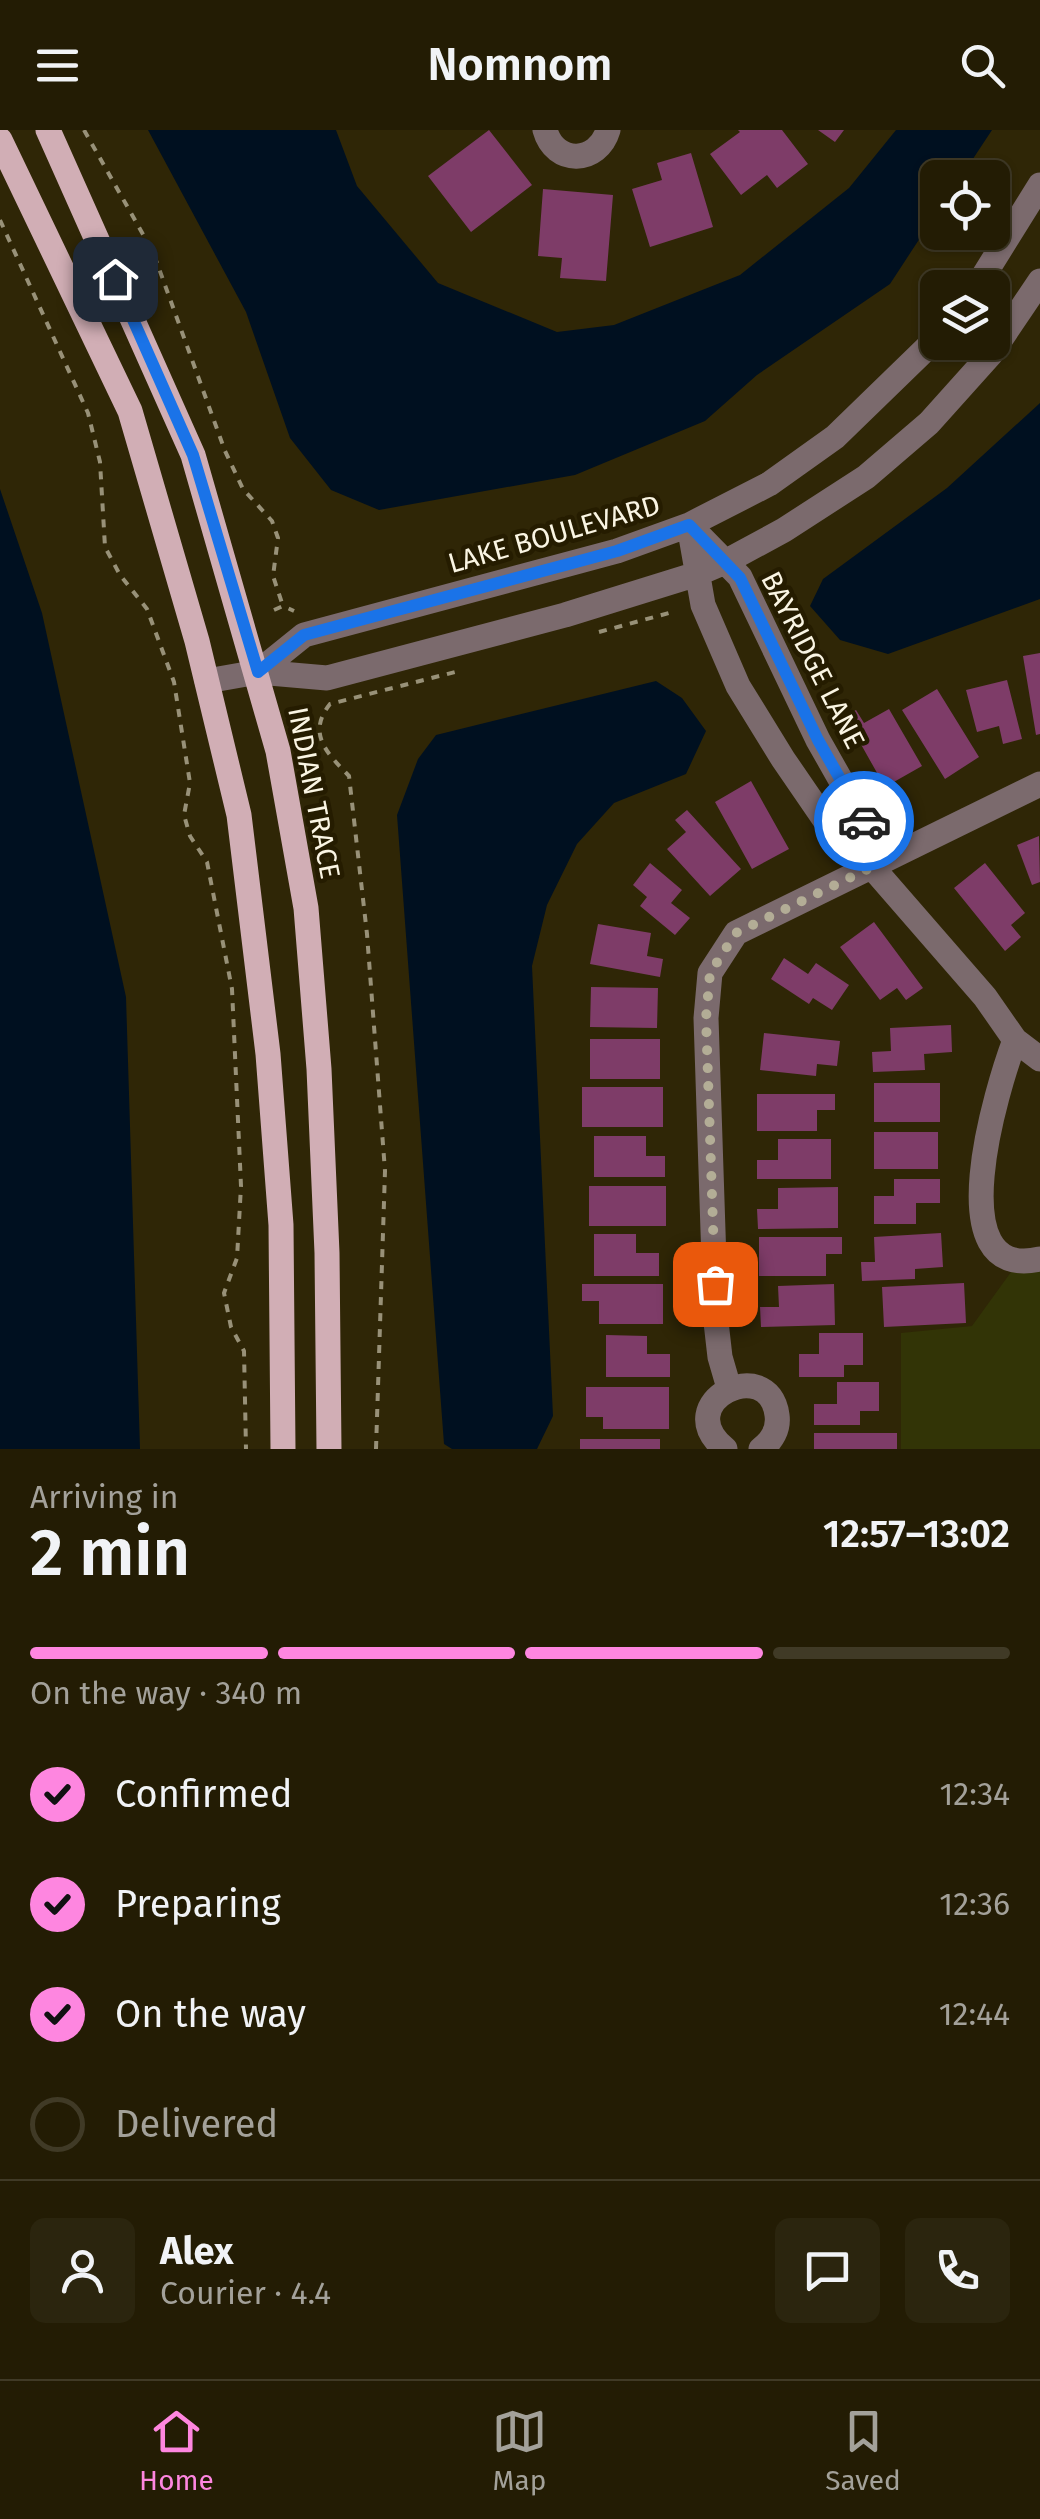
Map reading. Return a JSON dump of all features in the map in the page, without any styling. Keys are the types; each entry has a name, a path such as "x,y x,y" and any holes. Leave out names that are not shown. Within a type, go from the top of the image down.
{"main road":[{"name":"INDIAN TRACE","path":"48,130 193,455 278,750 306,908 319,1069 328,1253 329,1449"},
{"path":"0,140 130,412 207,682 239,815 268,1054 281,1225 282,1449"}],"street":[{"path":"545,130 560,153 580,157 598,149 608,130"},
{"path":"987,270 1040,185"},
{"name":"LAKE BOULEVARD","path":"207,682 258,672 327,678 547,620 698,574 725,562 784,530 866,477 929,423 990,354 1040,282"},
{"name":"LAKE BOULEVARD","path":"258,672 304,635 617,551 689,525 769,484 836,437 920,355"},
{"path":"689,525 703,605 747,700 831,829 872,867 985,997 1015,1040 1040,1059"},
{"name":"BAYRIDGE LANE","path":"689,525 740,578 818,740 870,830 872,867"},
{"path":"729,1388 716,1322 706,1018 710,973 736,933 1040,784"},
{"path":"1015,1040 986,1137 982,1181 985,1235 1006,1258 1040,1259"},
{"path":"725,1449 711,1434 709,1412 713,1402 729,1388 750,1386 769,1397 775,1406 777,1427 761,1449"}],"path":[{"path":"84,130 154,252 225,452 243,489 272,520 278,538 273,576 283,606 302,618"},
{"path":"0,220 88,414 100,462 104,548 146,609 174,682 190,782 184,814 190,836 206,862 232,989 241,1186 237,1258 224,1293 231,1327 244,1351 246,1449"},
{"path":"274,610 283,606"},
{"path":"594,634 668,614"},
{"path":"376,1449 384,1172 377,1056 348,776 321,746 318,730 330,704 464,670"}],"shaded area":[{"path":"1019,1261 1040,1267 1040,1449 901,1449 901,1333 972,1326"}],"water":[{"path":"148,130 336,130 357,186 438,283 557,332 614,325 740,275 849,188 896,130 992,130 972,160 920,160 920,238 890,284 757,375 705,421 575,475 379,510 331,490 290,438 246,312"},
{"path":"1040,403 1040,599 888,654 840,640 810,606 823,579 947,488"},
{"path":"0,489 42,613 126,997 140,1449 0,1449"},
{"path":"656,681 682,698 706,731 686,774 614,803 577,844 547,905 532,966 553,1416 537,1449 452,1449 444,1444 397,815 418,759 436,735"}],"building":[{"path":"489,130 532,185 471,232 428,176"},
{"path":"738,130 782,130 808,164 777,188 767,175 741,195 710,154"},
{"path":"818,130 844,130 835,142"},
{"path":"691,153 713,227 650,247 632,189 662,180 657,163"},
{"path":"543,189 613,195 606,281 560,278 562,258 538,256"},
{"path":"1040,653 1040,734 1036,735 1023,656"},
{"path":"1007,680 1022,739 1003,744 999,726 977,732 966,690"},
{"path":"937,689 979,757 945,779 902,710"},
{"path":"889,709 922,766 885,787 845,716 856,710 864,723"},
{"path":"751,781 789,849 752,869 715,802"},
{"path":"687,810 741,869 710,896 667,849 686,832 675,820"},
{"path":"1039,836 1040,882 1032,885 1017,845"},
{"path":"650,863 682,890 671,903 690,918 675,935 640,906 647,897 633,885"},
{"path":"985,863 1025,913 1011,925 1021,937 1005,951 954,888"},
{"path":"874,922 923,988 906,1000 897,988 880,1000 840,947"},
{"path":"598,924 651,933 647,956 663,959 660,977 590,964"},
{"path":"784,958 808,974 816,963 849,985 832,1010 813,998 809,1004 771,979"},
{"path":"591,987 658,988 657,1028 590,1027"},
{"path":"951,1025 952,1052 924,1054 925,1070 873,1072 872,1052 891,1051 890,1028"},
{"path":"764,1033 840,1041 837,1066 817,1064 816,1076 760,1070"},
{"path":"590,1039 660,1039 660,1079 590,1079"},
{"path":"874,1083 940,1083 940,1122 874,1122"},
{"path":"582,1087 663,1087 663,1127 582,1127"},
{"path":"757,1094 835,1094 835,1110 817,1110 817,1131 757,1131"},
{"path":"874,1132 938,1132 938,1169 874,1169"},
{"path":"594,1136 646,1136 646,1156 665,1156 665,1177 594,1177"},
{"path":"778,1139 831,1139 831,1179 757,1179 757,1160 778,1160"},
{"path":"894,1179 940,1179 940,1203 916,1203 916,1224 874,1224 874,1196 894,1196"},
{"path":"589,1186 666,1186 666,1226 589,1226"},
{"path":"838,1187 838,1228 758,1229 757,1209 778,1209 778,1188"},
{"path":"941,1233 943,1267 915,1269 915,1279 862,1281 861,1262 875,1262 874,1237"},
{"path":"594,1234 636,1234 636,1253 659,1253 659,1276 594,1276"},
{"path":"759,1237 842,1237 842,1254 826,1254 826,1276 759,1276"},
{"path":"964,1283 966,1323 884,1327 882,1287"},
{"path":"582,1284 663,1284 663,1324 599,1324 599,1301 582,1301"},
{"path":"834,1284 835,1325 761,1327 760,1307 779,1307 778,1286"},
{"path":"819,1333 863,1333 863,1365 844,1365 844,1377 799,1377 799,1354 819,1354"},
{"path":"606,1335 647,1336 647,1354 670,1354 670,1377 606,1377"},
{"path":"837,1382 879,1382 879,1411 860,1411 860,1425 814,1425 814,1404 837,1404"},
{"path":"586,1387 669,1387 669,1429 603,1429 603,1417 586,1417"},
{"path":"814,1433 897,1433 897,1449 814,1449"},
{"path":"580,1439 660,1439 660,1449 580,1449"}],"way so far":[{"path":"715,1284 706,1018 710,973 736,933 872,867 870,830 864,821"}],"route":[{"path":"115,279 193,455 258,672 304,635 617,551 689,525 740,578 818,740 864,821"}]}
